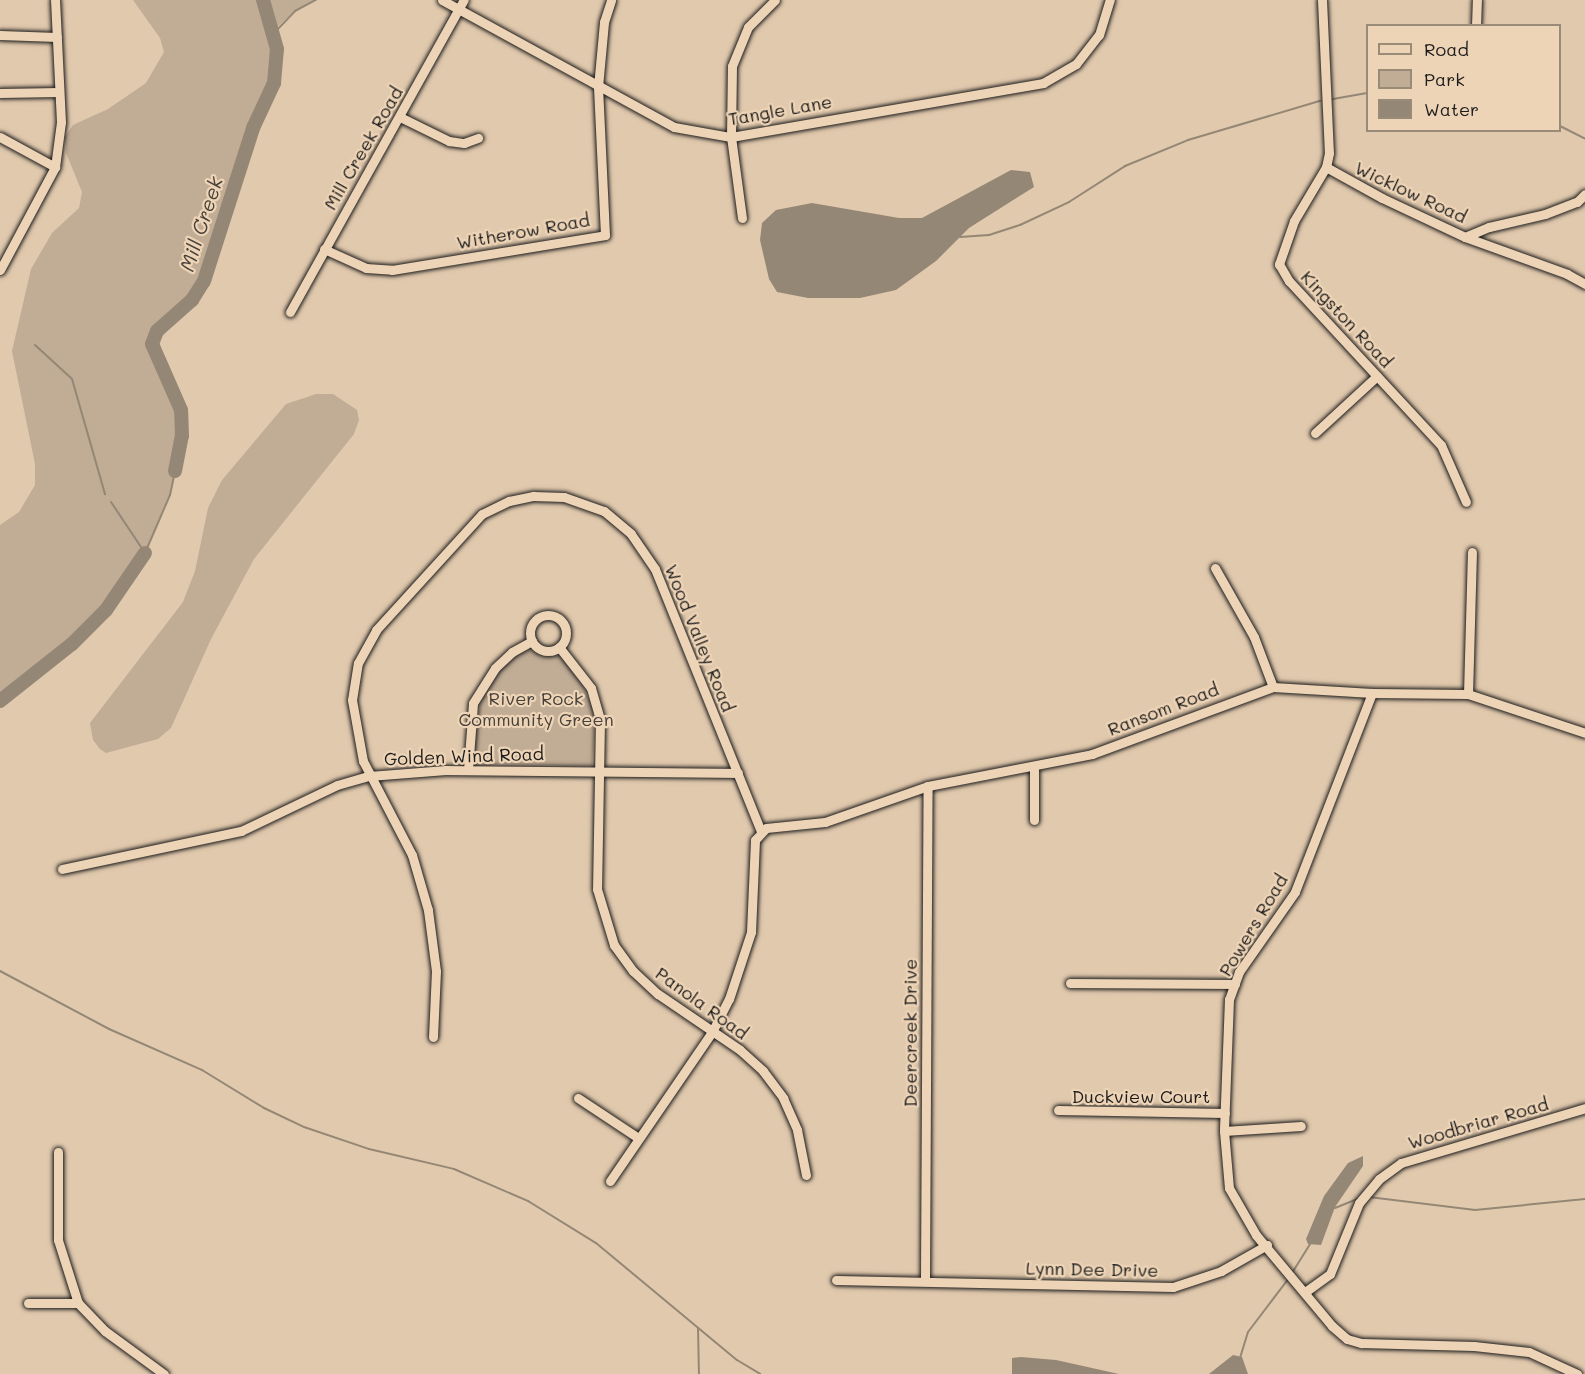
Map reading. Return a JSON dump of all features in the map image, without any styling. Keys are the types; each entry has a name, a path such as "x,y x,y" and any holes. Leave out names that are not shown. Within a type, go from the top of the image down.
{"street":[{"path":"0,270 55,167 61,122 55,0"},
{"name":"Tangle Lane","path":"442,0 674,127 731,137 1043,83 1076,64 1099,35 1110,0"},
{"name":"Mill Creek Road","path":"290,312 464,0"},
{"name":"Witherow Road","path":"324,249 366,268 392,270 605,235 598,87 602,32 611,0"},
{"path":"742,218 731,137 730,80 737,49 748,27 775,0"},
{"name":"Kingston Road","path":"1322,0 1329,153 1326,167 1294,221 1279,264 1288,281 1441,445 1466,502"},
{"path":"1476,24 1477,0"},
{"path":"0,35 57,37"},
{"path":"0,93 59,92"},
{"path":"400,117 449,141 464,143 478,138"},
{"path":"0,137 55,167"},
{"name":"Wicklow Road","path":"1326,167 1465,237 1489,227 1545,214 1577,202 1585,195"},
{"path":"1465,237 1585,284"},
{"path":"1315,433 1377,376"},
{"name":"Wood Valley Road","path":"369,776 355,731 352,700 358,663 376,630 482,514 509,501 547,495 564,497 604,511 646,552 760,833 746,951 712,1032 637,1137 610,1181"},
{"path":"1467,694 1472,552"},
{"path":"1215,568 1254,637 1273,687"},
{"path":"552,615 566,629 560,647 544,651 532,642 534,622 552,615"},
{"path":"468,770 473,702 495,668 512,652 532,642"},
{"name":"Panola Road","path":"560,647 591,688 597,704 600,772 597,889 614,945 633,971 658,994 763,1071 783,1098 797,1130 806,1175"},
{"name":"Ransom Road","path":"760,833 825,822 928,786 1092,754 1273,687 1372,693 1467,694 1585,733"},
{"name":"Powers Road","path":"1267,1245 1248,1224 1229,1188 1224,1131 1228,1009 1239,972 1295,892 1372,693"},
{"path":"1034,766 1034,820"},
{"name":"Golden Wind Road","path":"62,869 241,831 337,785 369,776 468,770 738,774"},
{"path":"369,776 412,855 428,910 436,971 433,1036"},
{"name":"Deercreek Drive","path":"925,1280 928,786"},
{"path":"1070,983 1235,984"},
{"path":"578,1098 637,1137"},
{"name":"Woodbriar Road","path":"1305,1292 1330,1274 1359,1203 1379,1179 1401,1164 1585,1108"},
{"name":"Duckview Court","path":"1058,1110 1224,1113"},
{"path":"1224,1131 1301,1126"},
{"path":"58,1152 58,1240 78,1303 105,1330 164,1374"},
{"path":"1267,1245 1338,1332 1360,1343 1474,1346 1529,1353 1577,1374"},
{"name":"Lynn Dee Drive","path":"836,1280 925,1280 1173,1287 1221,1271 1267,1245"},
{"path":"28,1303 78,1303"}],"green space":[{"path":"133,0 316,0 295,11 276,28 278,69 253,128 204,281 192,300 154,336 152,344 159,365 178,399 182,436 170,495 145,553 106,610 72,644 0,701 0,525 19,512 35,485 35,464 12,351 31,269 52,233 79,208 82,192 66,153 65,137 73,125 108,109 146,83 164,52 160,38"},
{"path":"316,394 333,394 357,410 359,420 354,434 254,559 211,639 171,728 158,739 106,753 93,740 90,723 183,602 195,571 208,508 222,480 286,404"},
{"name":"River Rock Community Green","path":"525,650 562,657 580,679 595,713 592,766 498,764 477,768 472,764 481,698 503,666"}],"water":[{"path":"1011,170 1030,172 1034,187 969,228 936,261 896,290 860,298 808,298 777,292 769,279 760,240 762,223 776,210 812,203 899,218 922,218"},
{"path":"1363,1156 1363,1166 1335,1207 1321,1245 1308,1244 1306,1239 1324,1196 1348,1163"},
{"path":"1233,1355 1242,1357 1248,1374 1209,1374"},
{"path":"1012,1358 1056,1360 1119,1374 1012,1374"}],"waterway":[{"name":"Mill Creek","path":"175,471 182,436 181,410 152,344 157,331 192,300 204,281 253,128 274,83 277,49 263,0"},
{"path":"275,32 295,11 316,0"},
{"path":"1333,99 1366,93"},
{"path":"960,237 989,235 1020,225 1069,202 1125,166 1188,140 1320,101"},
{"path":"1561,127 1585,139"},
{"path":"35,345 72,379 105,494"},
{"name":"Mill Creek","path":"145,553 170,495 175,471"},
{"path":"111,502 145,553"},
{"name":"Mill Creek","path":"0,701 72,644 106,610 145,553"},
{"path":"0,971 109,1029 202,1070 264,1108 304,1127 369,1149 454,1169 528,1201 596,1243 737,1360 760,1374"},
{"path":"1369,1197 1475,1210 1585,1199"},
{"path":"1335,1208 1357,1199"},
{"path":"1292,1273 1311,1242"},
{"path":"1240,1358 1248,1332 1289,1278"},
{"path":"698,1328 699,1374"}]}
